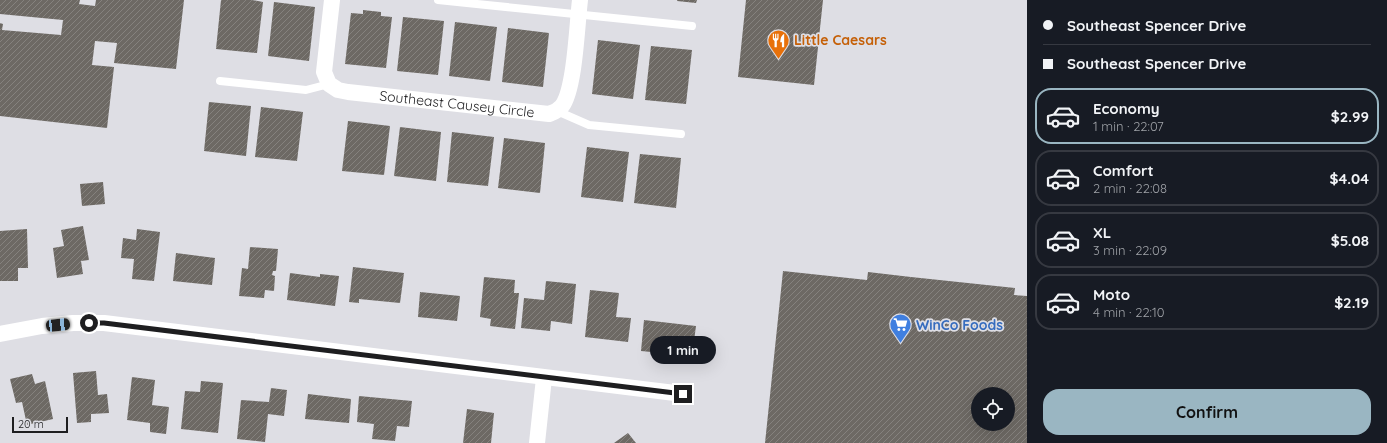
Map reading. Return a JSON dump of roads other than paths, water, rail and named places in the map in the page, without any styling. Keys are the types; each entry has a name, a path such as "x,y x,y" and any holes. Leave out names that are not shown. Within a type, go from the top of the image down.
{"street":[{"path":"329,84 324,72 332,0"},
{"path":"557,111 563,105 571,83 579,7"},
{"name":"Southeast Causey Circle","path":"329,84 338,90 348,92 549,114 557,111"},
{"path":"0,334 42,326 73,323 104,323 683,394"},
{"path":"537,443 544,378"}],"lane":[{"path":"438,0 579,7 692,26"},
{"path":"220,81 306,90 329,84"},
{"path":"557,111 589,125 681,134"}],"place":[{"name":"Little Caesars","path":"778,60"},
{"name":"WinCo Foods","path":"901,344"}]}
